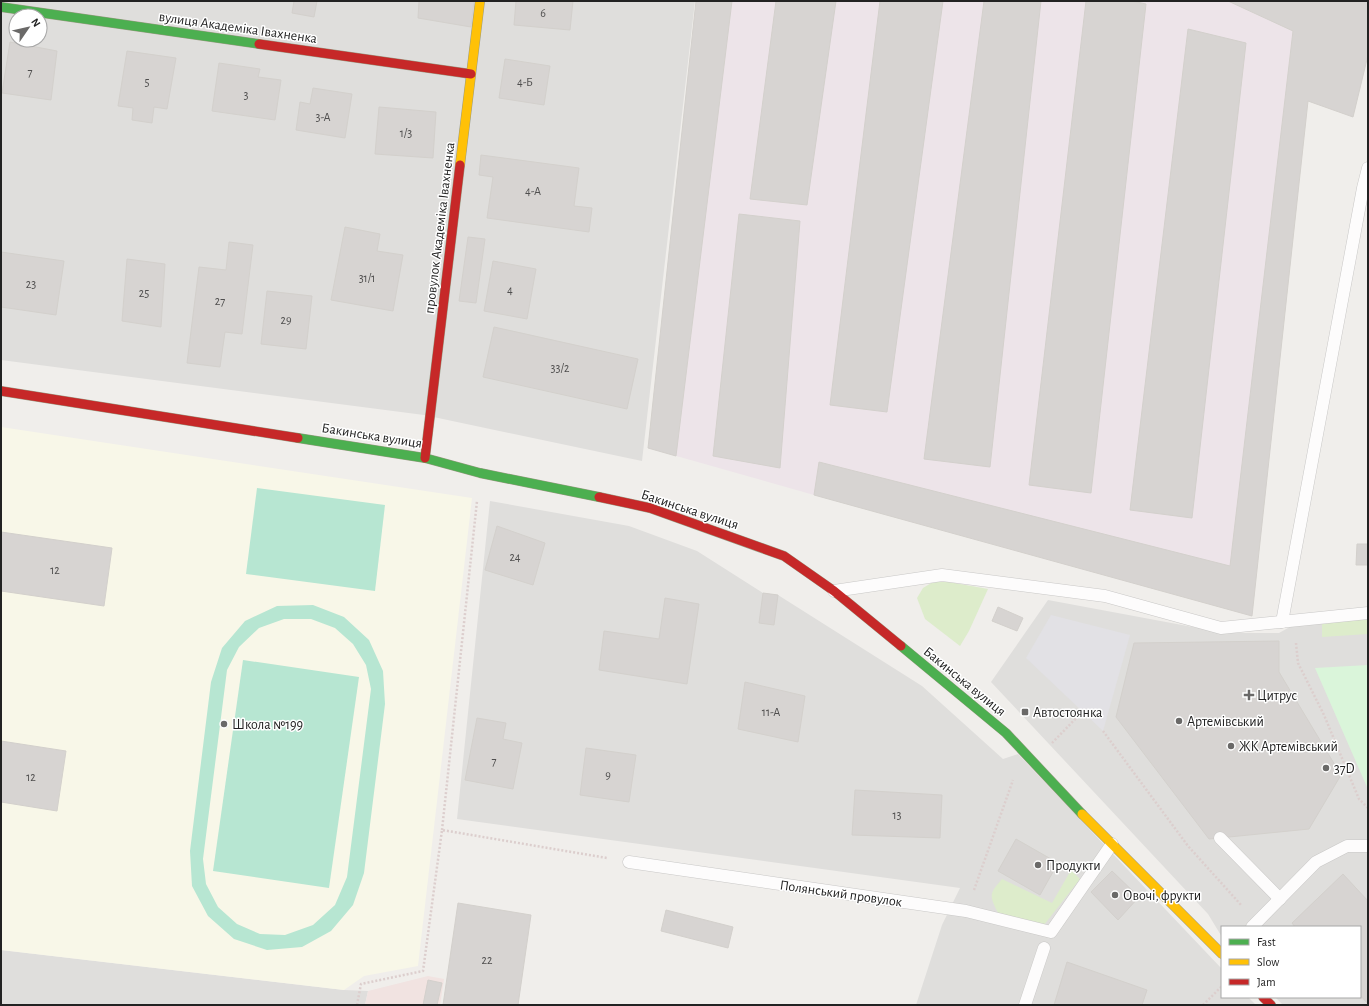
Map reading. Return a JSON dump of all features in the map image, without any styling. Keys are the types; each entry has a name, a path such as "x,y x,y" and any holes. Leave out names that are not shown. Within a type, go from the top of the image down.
{"street":[{"name":"провулок Академіка Івахненка","path":"425,458 480,1"},
{"name":"вулиця Академіка Івахненка","path":"1,8 471,74"},
{"name":"Бакинська вулиця","path":"1,391 425,458 480,473 650,508 784,556 834,591 1006,732 1084,816 1221,952"}],"lane":[{"path":"1282,622 1368,168"},
{"path":"834,591 942,575 1105,596 1220,628 1368,613"},
{"path":"1220,838 1280,899"},
{"name":"Полянський провулок","path":"629,862 966,911 1051,932 1112,844"},
{"path":"1254,924 1316,862 1347,846 1368,846"},
{"path":"1025,1005 1044,948"}],"path":[{"path":"357,1005 361,984 424,971 442,830 480,473"},
{"path":"1298,663 1324,715 1359,798 1368,808"},
{"path":"1051,744 1083,712"},
{"path":"1103,731 1188,846 1254,924"},
{"path":"966,911 1014,775"},
{"path":"442,830 629,862"},
{"path":"1203,1005 1221,987"}],"shaded area":[{"path":"1,1 695,1 642,461 424,415 1,360"},
{"path":"696,1 1368,1 1368,55 1353,117 1308,101 1252,616 648,448"},
{"name":"Школа №199","path":"1,427 472,498 418,966 364,976 344,990 1,950"},
{"path":"490,501 629,526 697,551 763,593 778,595 922,686 1003,759 1018,754 1221,968 1221,998 1249,998 1256,1005 916,1005 942,925 960,888 457,819"},
{"path":"1048,600 1225,633 1279,633 1297,623 1368,616 1368,1005 1283,1005 1276,998 1361,998 1361,926 1221,926 1221,935 1208,914 991,682"},
{"path":"1051,615 1130,635 1103,731 1026,658"},
{"path":"1,950 344,990 368,991 365,1005 1,1005"},
{"path":"428,976 444,979 440,1005 365,1005 368,991"}],"green space":[{"path":"257,488 385,505 375,591 246,574"},
{"path":"933,582 949,582 988,589 969,631 960,646 925,619 917,598 923,588"},
{"path":"313,605 344,617 369,640 383,671 385,704 364,873 353,905 331,931 302,947 267,950 234,939 208,916 192,886 190,851 211,682 222,648 245,621 277,606","holes":["284,619 311,619 335,628 353,644 366,665 371,689 347,877 335,905 313,925 285,935 260,934 237,924 218,907 206,884 203,859 227,670 239,647 259,628"]},
{"path":"1368,619 1368,634 1322,637 1322,623"},
{"path":"243,660 359,677 329,888 213,871"},
{"path":"1368,665 1368,786 1367,787 1315,668"},
{"path":"1071,870 1080,879 1044,925 998,913 993,902 992,895 1002,879 1052,903"}],"building":[{"path":"294,1 317,1 314,17 292,13"},
{"path":"419,1 474,1 471,27 418,18"},
{"path":"516,1 573,1 570,30 514,25"},
{"path":"696,1 732,1 676,456 648,448"},
{"path":"776,1 836,1 807,205 750,199"},
{"path":"880,1 943,1 887,412 830,405"},
{"path":"984,1 1041,1 990,467 924,459"},
{"path":"1086,1 1132,1 1146,4 1091,493 1029,485"},
{"path":"1228,1 1368,1 1368,55 1353,117 1308,101 1252,616 814,495 819,462 1230,566 1293,31"},
{"path":"1188,29 1246,43 1192,518 1130,510"},
{"path":"9,48 41,48 57,51 51,100 2,93"},
{"path":"127,51 176,58 167,109 154,107 152,123 132,120 133,108 118,106"},
{"path":"505,59 550,66 544,105 499,98"},
{"path":"219,63 260,69 258,77 281,80 275,120 212,111"},
{"path":"313,88 352,94 345,138 296,130 300,102 310,104"},
{"path":"379,107 436,112 433,158 375,154"},
{"path":"481,155 579,168 574,206 592,208 589,232 487,218 493,177 479,175"},
{"path":"739,214 800,221 780,468 713,456"},
{"path":"345,227 380,234 377,251 403,255 393,311 331,300"},
{"path":"468,237 485,239 476,303 459,301"},
{"path":"229,242 253,245 242,334 225,332 220,367 187,363 199,267 226,270"},
{"path":"1,252 64,261 56,315 1,307"},
{"path":"127,259 165,264 161,327 122,321"},
{"path":"493,261 536,269 527,319 484,311"},
{"path":"267,291 312,296 306,349 261,344"},
{"path":"494,327 638,359 627,409 483,377"},
{"path":"497,526 545,543 533,585 485,570"},
{"path":"1,532 112,548 104,606 1,591"},
{"path":"1357,544 1368,544 1368,565 1356,565"},
{"path":"763,593 778,595 774,625 759,623"},
{"path":"665,598 699,604 687,684 599,670 604,631 659,639"},
{"path":"998,607 1023,618 1017,631 992,621"},
{"name":"ЖК Артемівський","path":"1279,641 1279,672 1341,775 1309,829 1209,839 1116,717 1134,643"},
{"path":"745,682 805,696 798,742 738,729"},
{"path":"477,718 506,723 503,739 522,743 513,789 465,780"},
{"path":"1,741 66,751 57,811 1,802"},
{"path":"586,748 636,755 629,802 580,795"},
{"path":"855,790 942,795 940,838 852,835"},
{"path":"1016,839 1058,863 1040,895 998,871"},
{"name":"Овочі, фрукти","path":"1112,871 1139,897 1118,920 1091,892"},
{"path":"1343,874 1368,901 1368,1004 1361,996 1361,926 1294,926 1292,923"},
{"path":"458,903 531,915 518,1005 443,1005"},
{"path":"666,910 733,927 728,948 661,931"},
{"path":"1067,962 1147,990 1142,1005 1054,1005"},
{"path":"428,980 442,983 437,1005 423,1005"}],"traffic: fast":[{"path":"1,7 259,44"},
{"path":"298,438 425,458 480,473 599,497"},
{"path":"901,646 1006,733 1082,814"}],"traffic: slow":[{"path":"460,165 480,1"},
{"path":"1082,814 1221,953"}],"traffic: jam":[{"path":"259,44 471,74"},
{"path":"425,458 460,165"},
{"path":"1,391 298,438"},
{"path":"599,497 650,508 784,556 834,591 901,646"},
{"path":"1264,998 1271,1005"}],"place":[{"name":"Цитрус","path":"1249,695"},
{"name":"Автостоянка","path":"1025,712"},
{"name":"Артемівський","path":"1179,721"},
{"name":"Школа №199","path":"224,724"},
{"name":"ЖК Артемівський","path":"1231,746"},
{"name":"37D","path":"1326,768"},
{"name":"Продукти","path":"1038,865"},
{"name":"Овочі, фрукти","path":"1115,895"}]}
